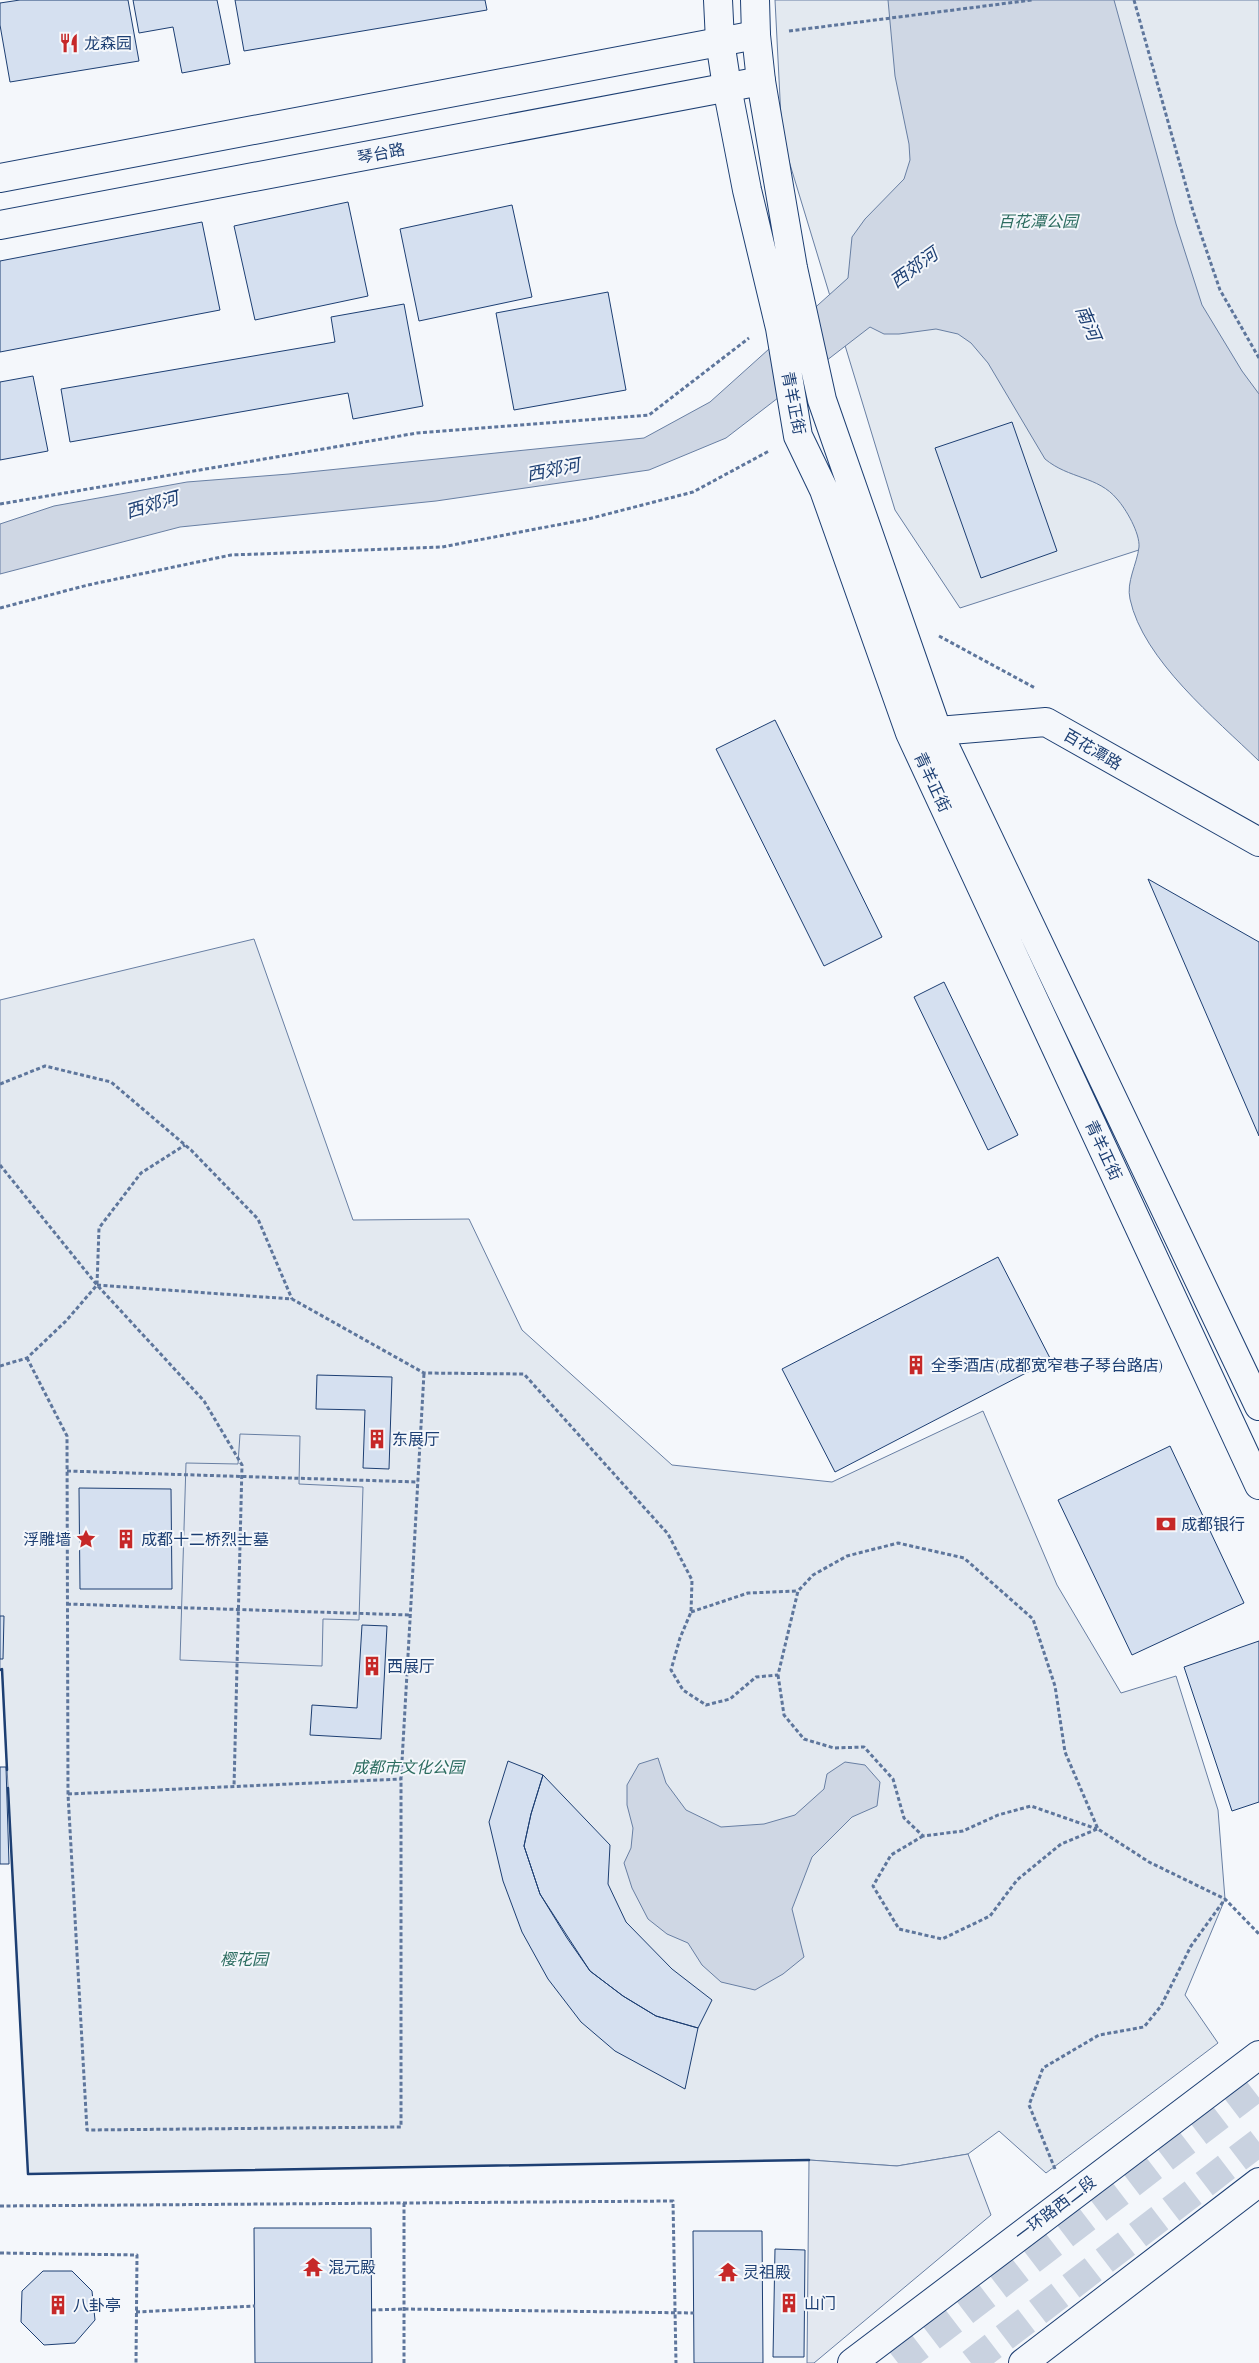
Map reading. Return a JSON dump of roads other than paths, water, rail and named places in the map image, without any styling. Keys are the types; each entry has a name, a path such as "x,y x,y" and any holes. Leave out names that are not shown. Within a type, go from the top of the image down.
{"main road":[{"name":"青羊正街","path":"718,0 720,41 727,87 747,190 786,317 822,400 937,730 1259,1406"},
{"name":"青羊正街","path":"754,0 796,423 824,490 910,733 1259,1485"},
{"path":"0,178 756,35"},
{"name":"琴台路","path":"0,225 761,81"},
{"name":"百花潭路","path":"910,733 1046,722 1259,842"},
{"name":"一环路西二段","path":"852,2363 1066,2199 1259,2055"},
{"path":"1023,2363 1259,2182"}],"water":[{"path":"888,0 1114,0 1176,224 1202,305 1242,371 1259,394 1259,761 1183,687 1165,666 1138,622 1130,599 1129,586 1138,553 1139,541 1132,521 1121,503 1101,486 1054,466 1045,459 988,363 971,343 958,334 936,329 884,334 870,327 726,438 649,470 436,501 180,527 0,574 0,524 54,506 187,482 289,474 644,438 710,402 848,278 852,237 865,219 904,179 910,160 909,144 895,76"},
{"path":"658,1758 666,1783 686,1810 721,1827 764,1824 795,1815 824,1789 827,1774 845,1762 865,1765 880,1782 877,1806 852,1817 812,1857 792,1909 804,1957 783,1974 755,1990 721,1982 702,1965 688,1943 667,1934 648,1919 632,1888 624,1863 631,1848 633,1828 627,1805 627,1785 639,1764"}],"tunnel":[{"path":"898,2363 1259,2086"},
{"path":"971,2363 1259,2142"}],"place":[{"name":"龙森园","path":"69,43"},
{"name":"全季酒店(成都宽窄巷子琴台路店)","path":"916,1365"},
{"name":"东展厅","path":"377,1439"},
{"name":"成都银行","path":"1166,1524"},
{"name":"浮雕墙","path":"86,1539"},
{"name":"成都十二桥烈士墓","path":"126,1539"},
{"name":"西展厅","path":"372,1666"},
{"name":"混元殿","path":"313,2267"},
{"name":"灵祖殿","path":"728,2272"},
{"name":"山门","path":"789,2303"},
{"name":"八卦亭","path":"58,2305"}],"park label":[{"name":"百花潭公园","path":"1038,221"},
{"name":"成都市文化公园","path":"408,1767"},
{"name":"樱花园","path":"244,1959"}],"water label":[{"name":"西郊河","path":"914,268"},
{"name":"南河","path":"1088,323"},
{"name":"西郊河","path":"553,470"},
{"name":"西郊河","path":"152,505"}]}
